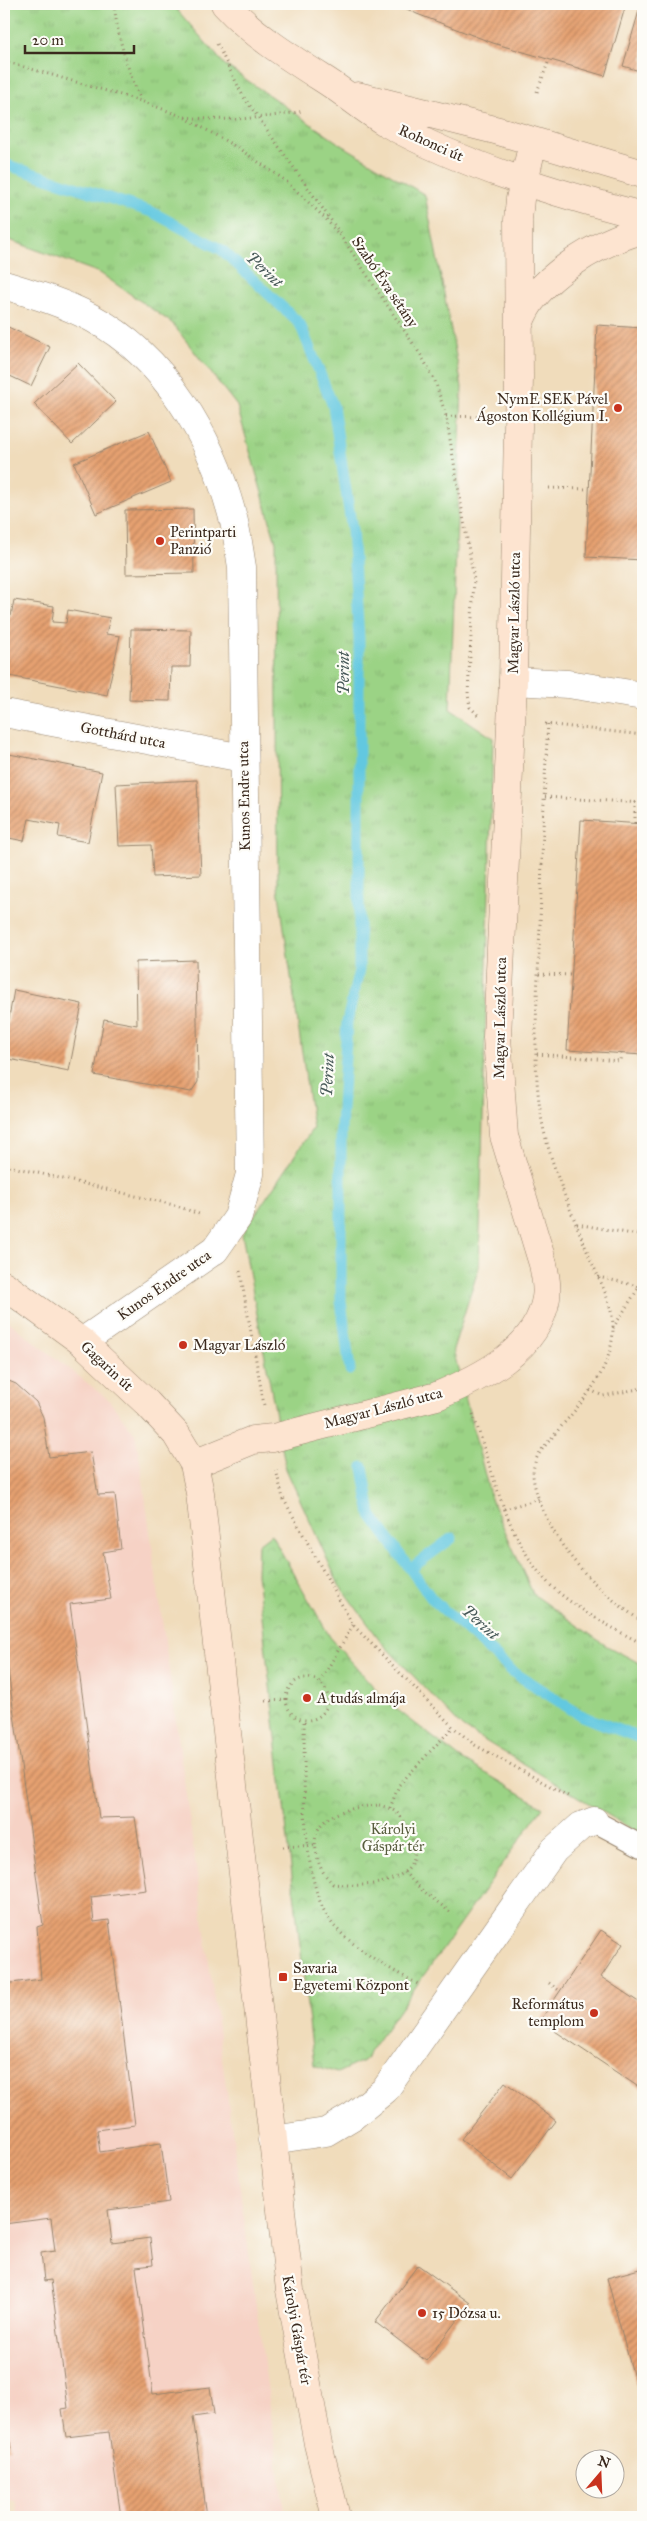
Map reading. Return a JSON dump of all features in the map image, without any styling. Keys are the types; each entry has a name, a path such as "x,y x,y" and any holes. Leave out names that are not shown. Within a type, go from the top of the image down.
{"street":[{"name":"Rohonci út","path":"225,4 288,56 344,92 385,122 416,138 573,197 643,216"},
{"name":"Rohonci út","path":"344,92 436,114 643,174"},
{"name":"Magyar László utca","path":"194,1464 253,1440 273,1438 437,1396 463,1384 494,1366 518,1348 534,1329 546,1297 543,1264 504,1136 497,1037 513,682 519,325 518,220 524,180 533,142"},
{"name":"Magyar László utca","path":"519,325 533,298 570,265 606,242 643,230"},
{"name":"Kunos Endre utca","path":"4,285 44,297 93,319 130,344 162,375 193,420 217,469 233,516 242,566 243,758 250,1174 238,1217 215,1250 82,1342"},
{"path":"513,682 568,684 643,696"},
{"name":"Gotthárd utca","path":"4,713 243,758"},
{"name":"Gagarin út","path":"4,1285 82,1342 159,1415 176,1434 194,1464"},
{"name":"Károlyi Gáspár tér","path":"194,1464 200,1493 290,2290 318,2444 336,2517"},
{"path":"272,2140 326,2132 353,2116 385,2090 554,1850 581,1826 594,1821"}],"lane":[{"path":"594,1821 643,1847"}],"path":[{"path":"114,4 118,38 128,70 141,101"},
{"path":"216,42 243,96 345,242"},
{"path":"537,92 549,60"},
{"name":"Szabó Éva sétány","path":"4,61 141,101 184,117 238,148 286,181 326,219 345,242 422,357 435,382 446,416 474,580 468,694 470,707 476,715"},
{"path":"184,117 212,120 258,119 304,111"},
{"path":"446,416 488,417"},
{"path":"545,488 589,489"},
{"path":"643,735 548,724 538,974 538,1082 544,1130 554,1166 598,1277 612,1317 613,1328 610,1353 590,1390 537,1456 533,1473 539,1499 545,1514 568,1551 590,1579 618,1606 643,1622"},
{"path":"544,797 643,803"},
{"path":"635,802 635,823"},
{"path":"538,974 571,975"},
{"path":"538,1054 620,1061 621,1053"},
{"path":"577,1224 643,1236"},
{"path":"598,1277 641,1287"},
{"path":"613,1328 641,1287 643,1281"},
{"path":"463,1384 509,1524 533,1564 550,1584 594,1617 643,1644"},
{"path":"590,1390 604,1396 643,1388"},
{"path":"277,1477 283,1498 353,1625 452,1727 475,1745 588,1806 594,1821"},
{"path":"504,1509 539,1499"},
{"path":"320,1682 353,1625"},
{"path":"308,1678 320,1682 327,1692 328,1704 322,1714 304,1722 290,1712 285,1700 288,1688 297,1680 308,1678"},
{"path":"266,1701 285,1700"},
{"path":"304,1722 306,1845 316,1886 325,1910 335,1926 383,1965 448,2000"},
{"path":"390,1808 399,1785 413,1767 452,1727"},
{"path":"369,1806 390,1808 399,1814 413,1842 412,1863 394,1879 357,1887 332,1884 319,1869 315,1845 316,1831 326,1819 335,1813 369,1806"},
{"path":"283,1846 315,1845"},
{"path":"404,1872 422,1890 450,1912"},
{"path":"549,1983 560,1991"}],"shaded area":[{"path":"4,1318 108,1399 135,1434 141,1466 285,2517 18,2517 15,2500 4,2501 4,1641 43,1925 37,1927 41,1979 62,2134 135,2125 94,1922 91,1897 145,1890 99,1818 70,1604 111,1599 103,1552 121,1549 115,1494 98,1495 91,1452 49,1457 43,1417 36,1402 16,1384 4,1379"}],"green space":[{"path":"4,4 172,4 225,65 337,142 425,195 462,387 450,709 493,738 479,1267 453,1349 491,1499 533,1594 605,1645 643,1665 643,1836 462,1727 383,1644 339,1585 286,1469 242,1234 313,1128 278,887 276,542 237,406 172,323 100,273 4,238"},
{"name":"Károlyi Gáspár tér","path":"271,1534 330,1637 386,1701 460,1758 543,1807 363,2061 337,2073 314,2065 257,1574 258,1544"}],"building":[{"path":"397,4 626,4 605,76 493,43 417,14"},
{"path":"641,4 643,4 643,72 623,66"},
{"path":"4,325 50,347 31,386 10,376 4,391"},
{"name":"NymE SEK Pável Ágoston Kollégium I.","path":"597,325 643,328 643,560 586,557"},
{"path":"78,363 116,402 72,444 34,404"},
{"path":"149,431 171,482 96,514 74,463"},
{"name":"Perintparti Panzió","path":"193,509 194,573 126,574 125,510"},
{"path":"14,600 54,606 52,622 66,623 68,610 110,618 106,634 120,636 107,695 4,675 4,614 11,616"},
{"path":"131,629 191,630 190,667 171,667 170,701 129,700"},
{"path":"4,753 102,772 88,842 58,837 60,825 29,819 24,841 4,837"},
{"path":"197,780 201,875 153,877 151,845 119,846 116,784"},
{"path":"581,820 643,824 643,1055 567,1050"},
{"path":"196,960 198,1082 191,1092 94,1075 104,1019 137,1025 136,962"},
{"path":"14,990 82,1004 69,1071 4,1058 4,1045"},
{"path":"4,1379 16,1384 36,1402 43,1417 49,1457 91,1452 98,1495 115,1494 121,1549 103,1552 111,1599 70,1604 99,1818 135,1817 146,1890 91,1897 94,1922 109,1920 135,2125 97,2130 100,2152 161,2143 169,2202 108,2210 112,2243 150,2238 153,2265 136,2267 153,2394 210,2387 214,2414 193,2417 207,2517 121,2517 109,2432 66,2437 62,2409 68,2408 51,2280 44,2281 41,2253 55,2251 51,2218 4,2224 4,1984 41,1979 37,1927 43,1925 4,1641"},
{"name":"Református templom","path":"601,1930 623,1944 601,1977 643,2005 643,2090 540,2021"},
{"path":"505,2082 556,2121 512,2179 461,2139"},
{"name":"15 Dózsa u.","path":"418,2265 470,2303 426,2361 375,2322"},
{"path":"643,2268 643,2411 607,2278"},
{"path":"4,2408 11,2449 4,2450"}],"waterway":[{"name":"Perint","path":"4,164 152,212 222,250 300,324 333,406 352,530 359,638 359,970 347,1022 341,1127 341,1301 350,1370"},
{"name":"Perint","path":"363,1467 371,1515 432,1599 513,1672 582,1716 643,1739"},
{"path":"410,1569 452,1538"}],"place":[{"name":"NymE SEK Pável Ágoston Kollégium I.","path":"618,408"},
{"name":"Perintparti Panzió","path":"160,541"},
{"name":"Magyar László","path":"183,1345"},
{"name":"A tudás almája","path":"307,1698"},
{"name":"Savaria Egyetemi Központ","path":"283,1977"},
{"name":"Református templom","path":"594,2013"},
{"name":"15 Dózsa u.","path":"422,2313"}]}
